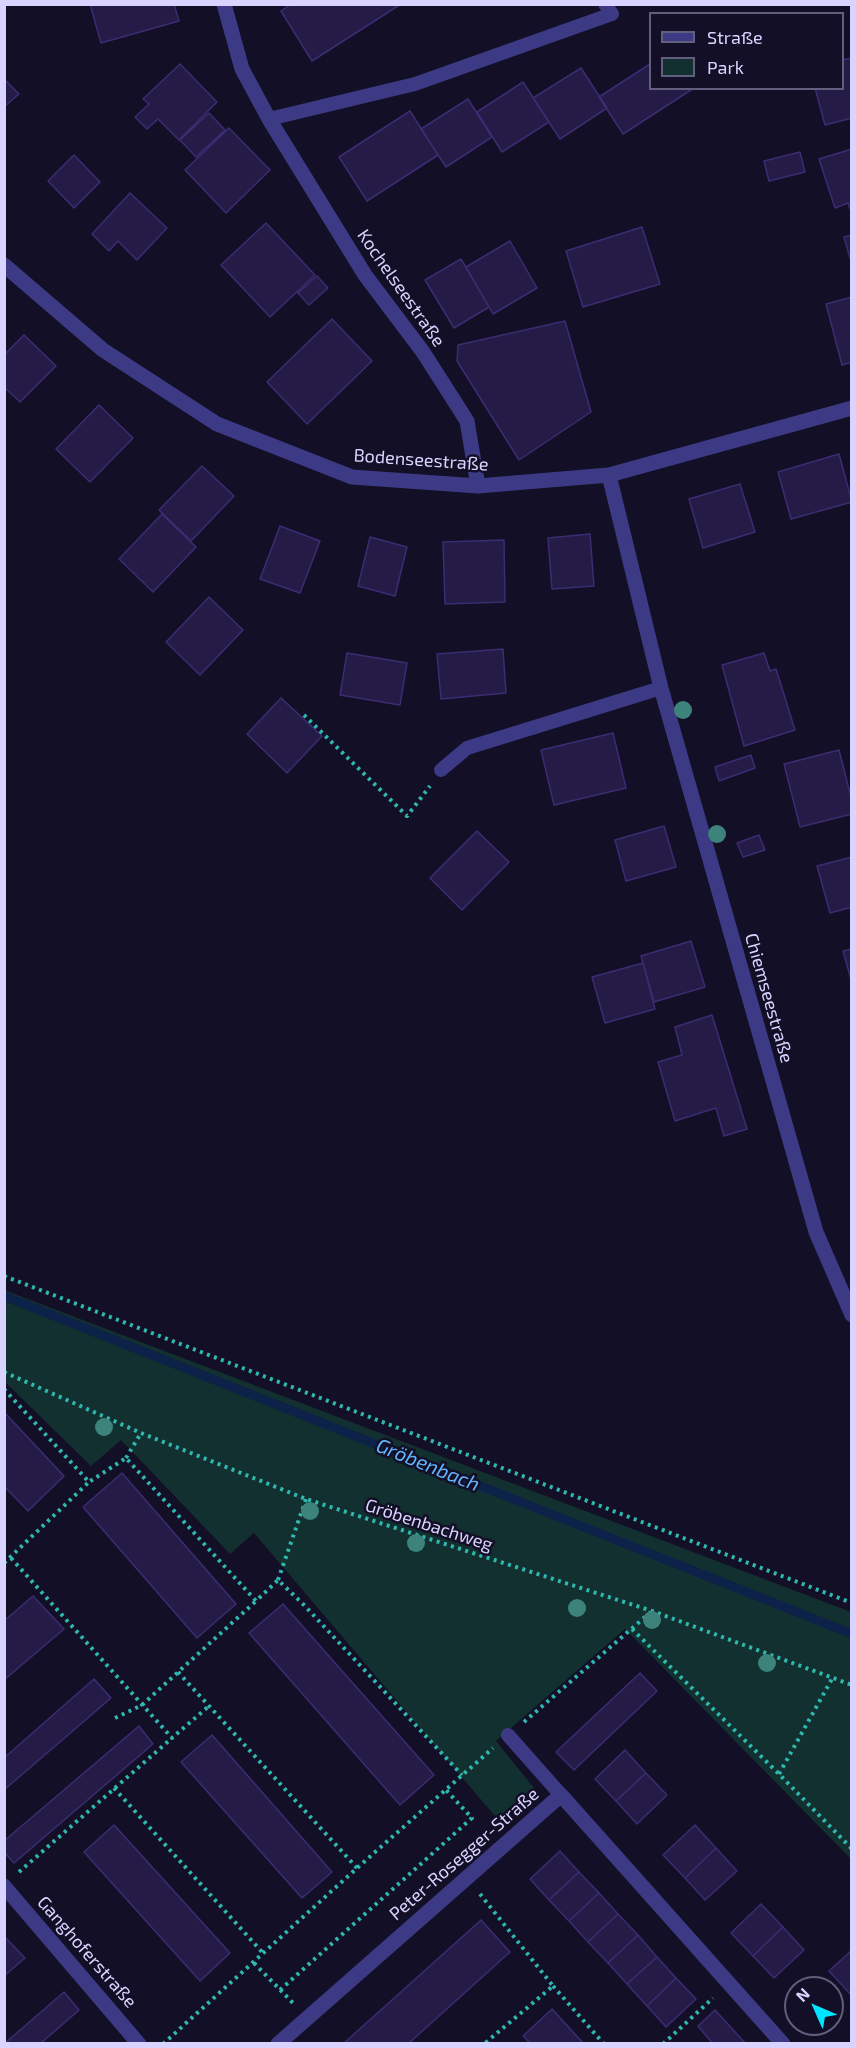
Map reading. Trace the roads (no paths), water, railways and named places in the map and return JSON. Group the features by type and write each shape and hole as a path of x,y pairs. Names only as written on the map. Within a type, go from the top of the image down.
{"street":[{"name":"Kochelseestraße","path":"228,6 242,69 269,119 365,275 423,352 467,422 478,486"},
{"name":"Bodenseestraße","path":"4,265 103,350 217,424 352,477 478,486 609,475 852,408"},
{"name":"Chiemseestraße","path":"609,475 661,688 816,1232 852,1315"},
{"name":"Peter-Rosegger-Straße","path":"278,2043 561,1795 783,2043"},
{"name":"Ganghoferstraße","path":"9,1882 139,2043"}],"lane":[{"path":"269,119 415,84 612,14 605,4"},
{"path":"441,770 467,748 661,688"},
{"path":"508,1735 561,1795"}],"waterway":[{"name":"Gröbenbach","path":"4,1296 852,1634"}]}
